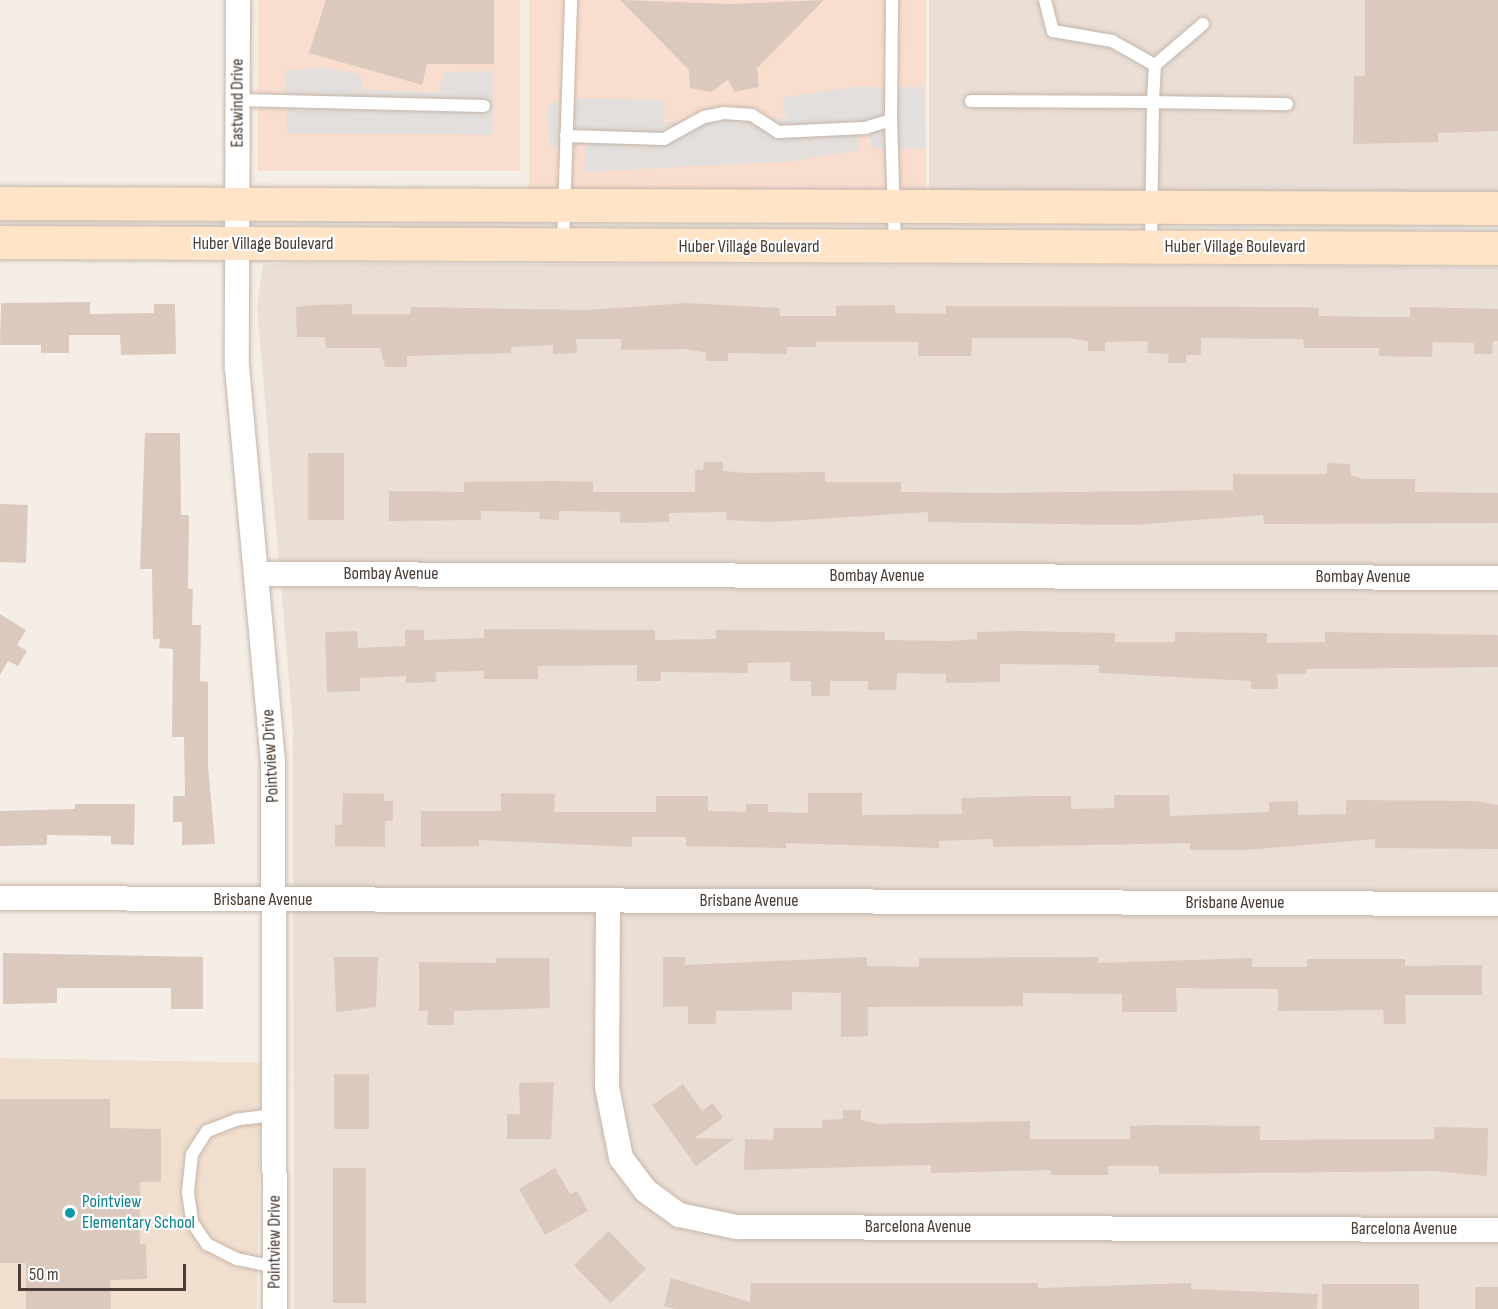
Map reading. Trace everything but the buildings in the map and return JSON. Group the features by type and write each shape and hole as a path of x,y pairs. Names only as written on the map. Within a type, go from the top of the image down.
{"street":[{"name":"Eastwind Drive","path":"238,0 238,205"},
{"path":"0,203 564,207 1498,208"},
{"name":"Pointview Drive","path":"238,205 237,367 273,762 275,1309"},
{"name":"Huber Village Boulevard","path":"0,242 238,245 1498,248"},
{"name":"Bombay Avenue","path":"256,574 1498,578"},
{"name":"Brisbane Avenue","path":"0,898 275,901 1498,904"},
{"name":"Barcelona Avenue","path":"608,901 607,1087 621,1158 646,1191 679,1215 737,1227 1498,1230"}],"lane":[{"path":"563,245 572,0"},
{"path":"892,0 891,120 895,247"},
{"path":"1045,0 1053,31 1112,41 1155,65"},
{"path":"1151,247 1155,65 1203,24"},
{"path":"238,100 484,106"},
{"path":"971,100 1287,104"},
{"path":"566,136 664,139 704,117 724,113 752,115 778,132 865,128 891,120"},
{"path":"274,1116 236,1120 207,1131 192,1154 188,1191 192,1222 207,1244 237,1259 275,1267"}],"shaded area":[{"path":"258,0 520,0 520,171 258,171"},
{"path":"529,0 926,0 926,191 529,191"},
{"path":"929,0 1498,0 1498,194 929,194"},
{"path":"323,67 361,75 363,90 438,92 444,72 493,71 493,135 287,133 285,71"},
{"path":"853,87 924,87 925,148 872,149 867,130 856,131 859,150 794,161 585,172 585,145 550,147 547,106 566,98 665,100 664,122 786,118 782,98"},
{"path":"292,263 1498,267 1498,1309 294,1309 293,726 257,307 263,265"},
{"path":"0,1058 261,1063 257,1309 0,1309"}],"place":[{"name":"Pointview Elementary School","path":"70,1213"}]}
